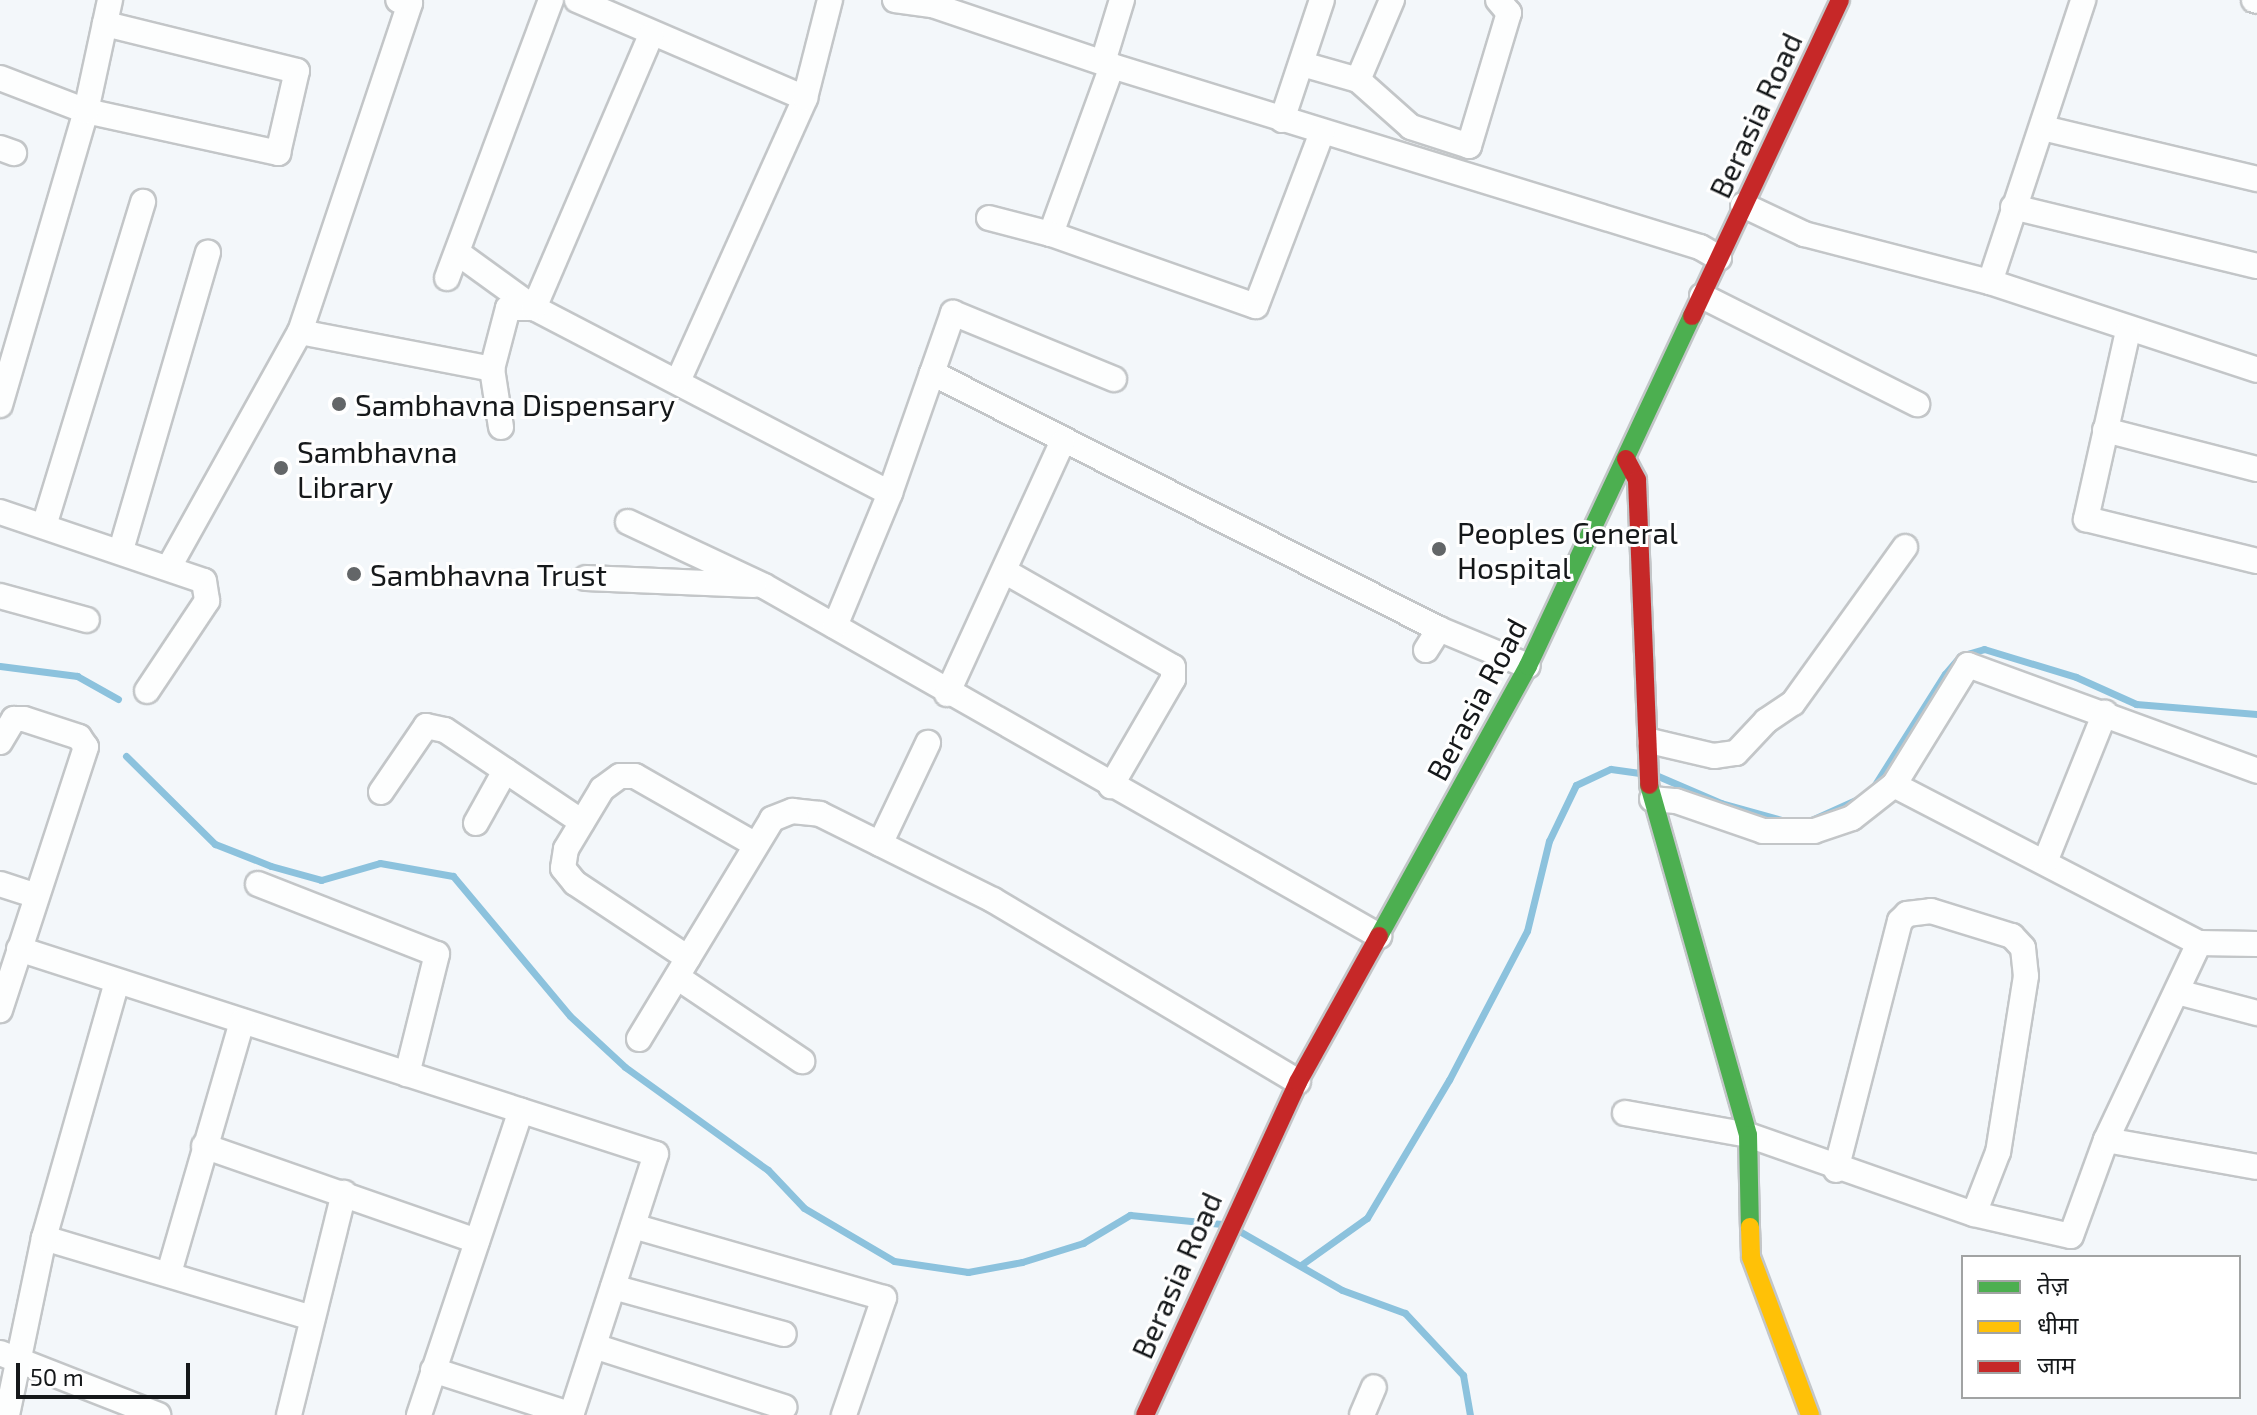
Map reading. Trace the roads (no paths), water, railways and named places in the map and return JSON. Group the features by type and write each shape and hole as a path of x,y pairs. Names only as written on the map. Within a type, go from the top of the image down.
{"main road":[{"name":"Berasia Road","path":"1145,1415 1235,1210 1284,1075 1626,459 1702,296 1705,250 1743,205 1840,0"},
{"path":"1626,459 1637,480 1650,795 1748,1135 1751,1257 1810,1415"}],"street":[{"path":"0,405 8,338 86,111 110,0"},
{"path":"169,567 300,332 410,3 398,0"},
{"path":"447,278 551,0"},
{"path":"577,0 651,35 805,98"},
{"path":"679,379 805,98 830,0"},
{"path":"895,0 932,5 1282,120 1705,250"},
{"path":"1051,234 1108,64 1122,0"},
{"path":"1282,120 1322,0"},
{"path":"1358,80 1392,0"},
{"path":"1462,173 1509,13 1498,0"},
{"path":"1990,282 2083,0"},
{"path":"0,78 86,111 278,153 297,71 105,24"},
{"path":"534,308 651,35"},
{"path":"1302,64 1358,80 1411,127 1469,146"},
{"path":"2043,128 2257,179"},
{"path":"989,218 1051,234 1256,306 1322,132"},
{"path":"44,526 143,202"},
{"path":"1743,205 1804,234 1990,282 2128,331 2257,370"},
{"path":"2013,207 2257,266"},
{"path":"121,550 208,252"},
{"path":"458,253 534,308 679,379 890,493"},
{"path":"1702,296 1917,404"},
{"path":"501,427 492,369 508,308 534,308"},
{"path":"835,626 890,493 953,313 1114,379"},
{"path":"2128,331 2086,519 2257,561"},
{"path":"300,332 492,369"},
{"path":"932,373 1062,443 1439,629 1512,660"},
{"path":"2105,430 2257,469"},
{"path":"947,694 1062,443"},
{"path":"0,512 121,550 204,581 207,601 147,691"},
{"path":"628,522 764,586 947,694 1364,927"},
{"path":"1650,749 1714,756 1736,753 1766,721 1793,703 1905,547"},
{"path":"1004,571 1173,667 1173,679 1111,786"},
{"path":"586,578 764,586"},
{"path":"0,596 87,620"},
{"path":"1426,650 1439,629"},
{"path":"1650,795 1763,831 1814,831 1852,818 1894,785 1968,665 2257,771"},
{"path":"2045,862 2105,713"},
{"path":"0,742 14,719 24,719 85,741 0,1010"},
{"path":"381,792 426,726 445,730 582,822"},
{"path":"880,844 928,743"},
{"path":"476,823 505,771"},
{"path":"756,845 635,776 620,776 602,789 566,849 563,868 569,876 802,1061"},
{"path":"1894,785 2199,943 2257,944"},
{"path":"639,1039 772,819 792,811 820,814 993,900 1284,1075"},
{"path":"0,884 34,895"},
{"path":"258,884 437,954 407,1074"},
{"path":"1836,1170 1900,921 1907,914 1931,911 2012,936 2023,948 2026,976 1998,1152 1974,1214"},
{"path":"1625,1113 1748,1135 1836,1170 2074,1246 2106,1140 2199,943"},
{"path":"19,949 656,1154 572,1415 433,1370"},
{"path":"7,1415 9,1356 117,981"},
{"path":"2177,992 2257,1013"},
{"path":"169,1273 242,1021"},
{"path":"419,1415 521,1111"},
{"path":"2106,1140 2257,1167"},
{"path":"204,1146 477,1241"},
{"path":"289,1415 344,1193"},
{"path":"633,1226 884,1298 844,1415"},
{"path":"44,1238 312,1318"},
{"path":"613,1287 784,1334"},
{"path":"594,1346 784,1407"},
{"path":"9,1356 155,1415"},
{"path":"1362,1415 1374,1387"}],"waterway":[{"path":"1807,822 1869,794 1945,674 1960,656 1984,649 2076,677 2136,704 2257,714"},
{"path":"0,666 77,676 118,699"},
{"path":"126,756 215,844 271,866 321,880 380,863 453,876 570,1016 625,1067 768,1170 804,1208 894,1261 968,1272 1022,1262 1083,1243 1130,1215 1222,1224"},
{"path":"1301,1265 1367,1218 1449,1080 1527,931 1549,841 1576,785 1611,769 1638,773"},
{"path":"1658,776 1721,803 1785,821"},
{"path":"1241,1232 1342,1290 1405,1313 1463,1375 1470,1415"}],"place":[{"name":"Sambhavna Dispensary","path":"339,404"},
{"name":"Sambhavna Library","path":"281,468"},
{"name":"Peoples General Hospital","path":"1439,549"},
{"name":"Sambhavna Trust","path":"354,574"}]}
